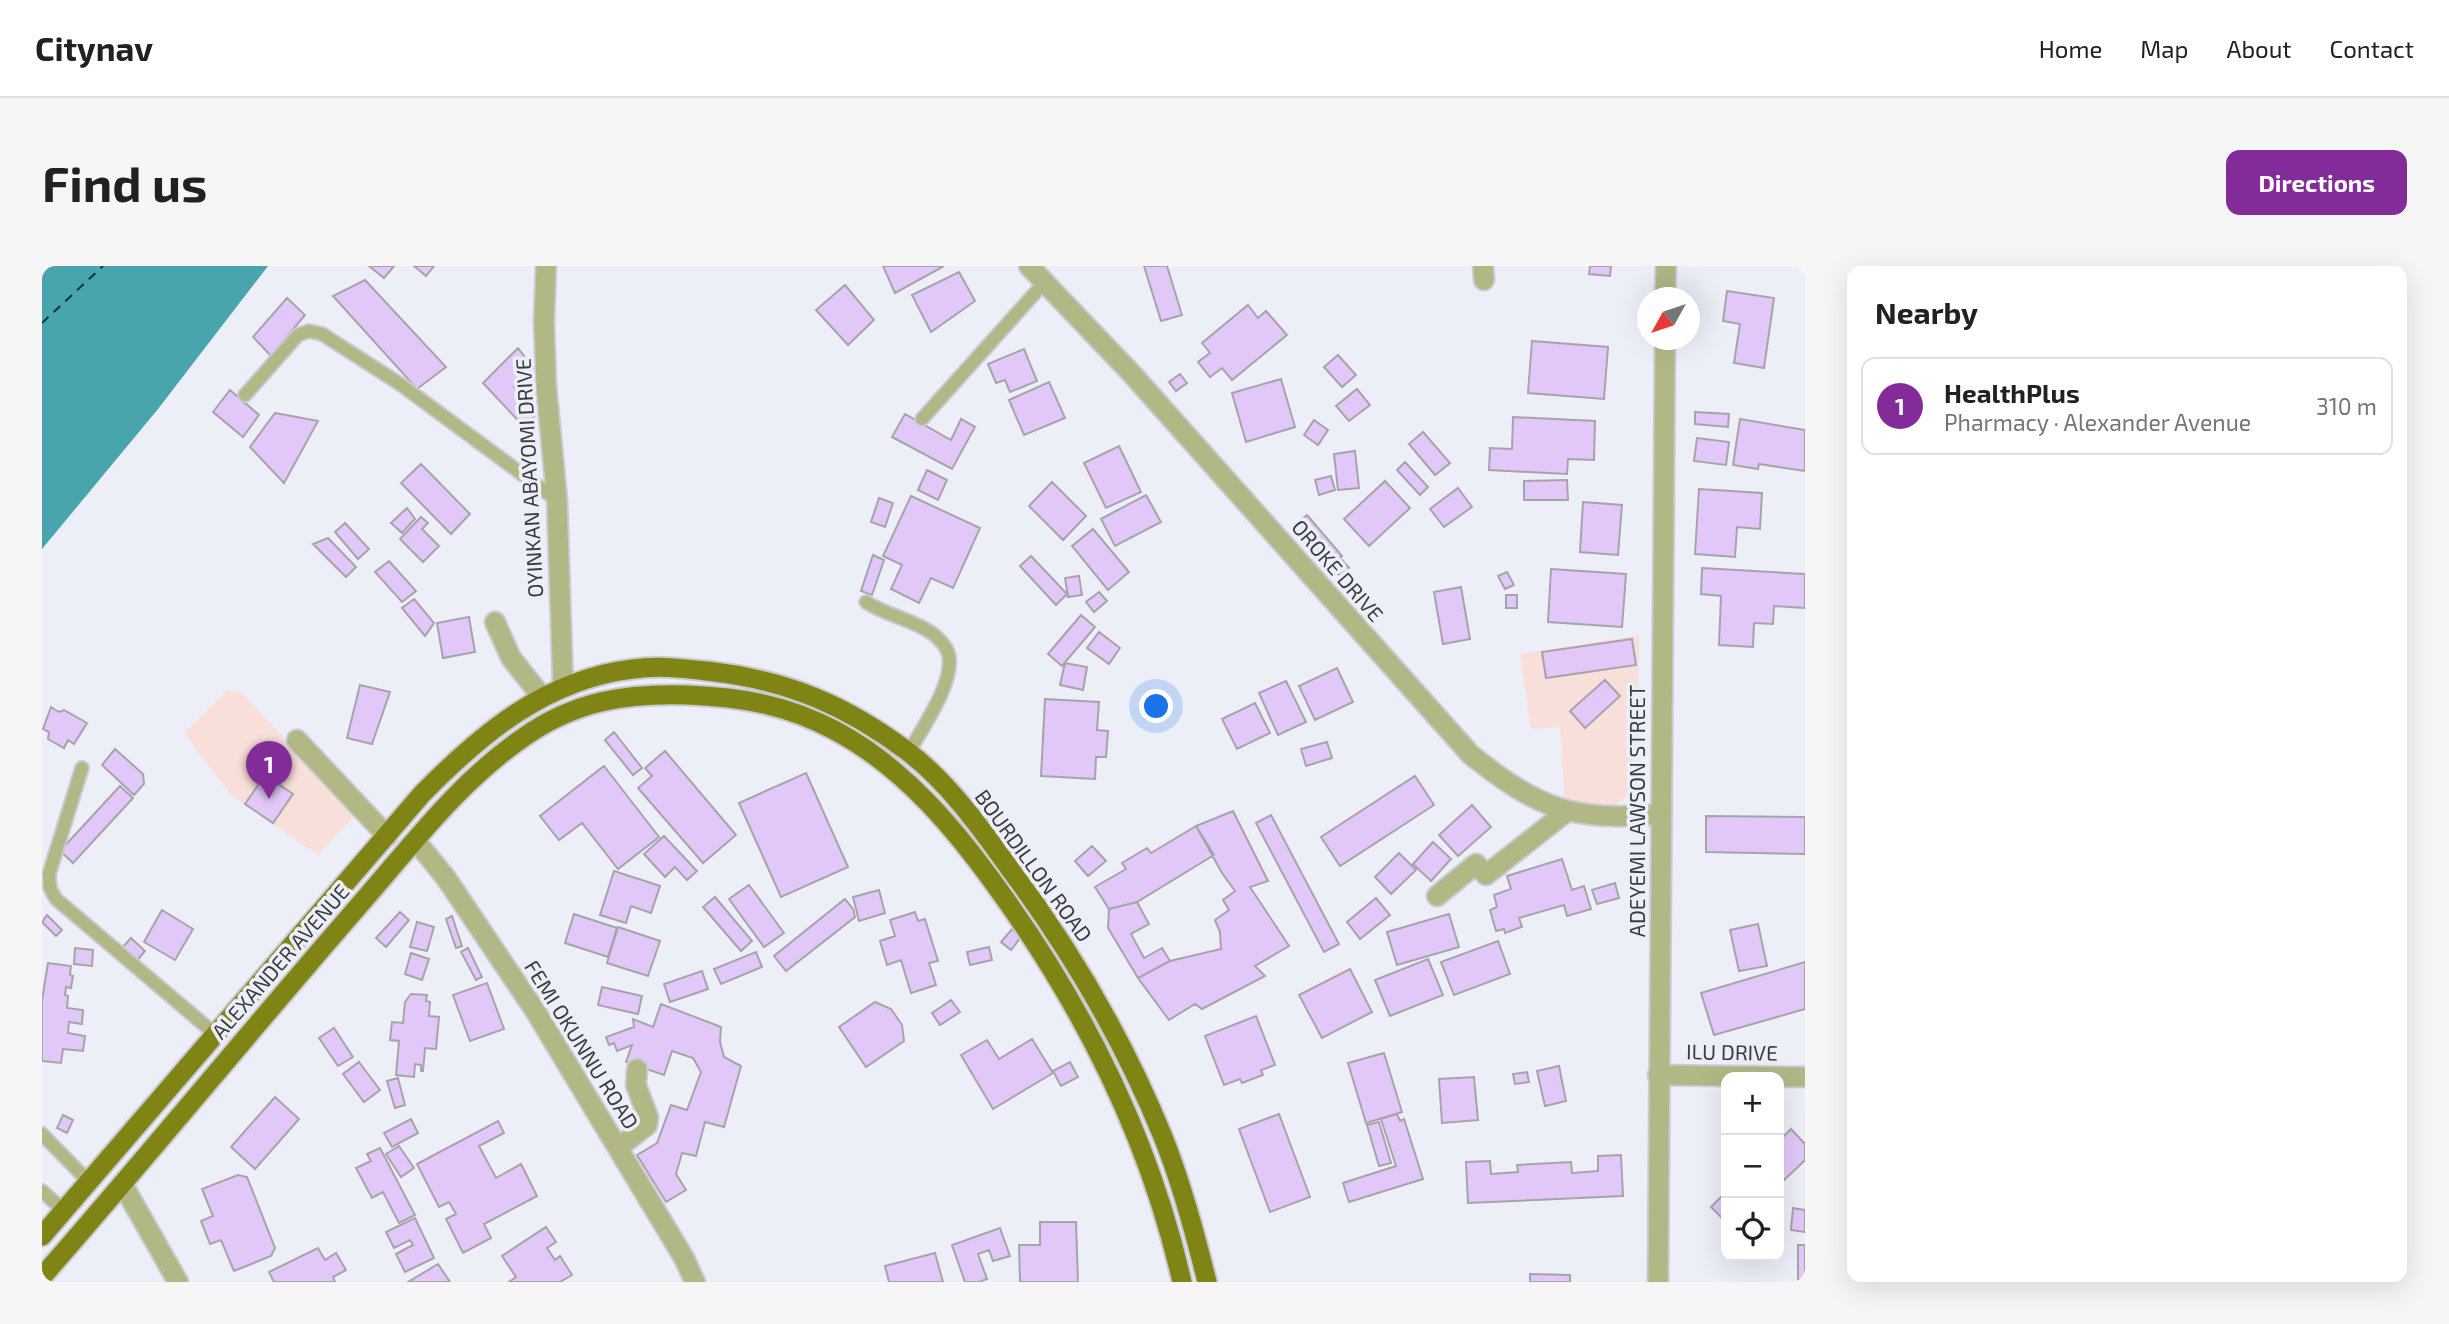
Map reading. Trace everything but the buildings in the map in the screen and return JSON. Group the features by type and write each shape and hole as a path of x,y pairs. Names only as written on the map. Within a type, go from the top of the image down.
{"main road":[{"name":"BOURDILLON ROAD","path":"563,687 634,668 670,667 751,678 781,684 843,709 909,752 960,803 993,845 1033,899 1106,1015 1163,1137 1182,1189 1207,1282"},
{"name":"ALEXANDER AVENUE","path":"42,1236 422,794 460,756 499,725 542,697 563,687"},
{"name":"BOURDILLON ROAD","path":"581,706 605,699 661,694 750,700 781,708 811,719 862,747 931,806 982,866 1029,932 1086,1029 1109,1074 1152,1176 1182,1282"},
{"name":"ALEXANDER AVENUE","path":"42,1277 433,818 456,794 524,736 581,706"}],"street":[{"name":"OYINKAN ABAYOMI DRIVE","path":"547,266 544,321 546,385 558,500 563,687"},
{"name":"OROKE DRIVE","path":"1029,266 1132,374 1443,727 1471,755 1506,783 1532,798 1566,811 1618,818 1660,814"},
{"path":"1665,287 1666,266"},
{"name":"ADEYEMI LAWSON STREET","path":"1658,1282 1665,350"},
{"path":"495,622 511,658 542,697"},
{"path":"297,740 387,835"},
{"path":"1437,896 1476,864 1486,875 1566,811"},
{"name":"FEMI OKUNNU ROAD","path":"416,841 446,877 536,1012 684,1258 695,1282"},
{"path":"618,1149 647,1125 648,1117 636,1085 637,1069"},
{"name":"ILU DRIVE","path":"1658,1075 1805,1077"},
{"path":"123,1185 178,1282"}],"lane":[{"path":"922,419 1044,283"},
{"path":"245,395 298,335 309,331 322,334 400,384 558,500"},
{"path":"866,602 938,637 950,656 941,694 909,752"},
{"path":"82,768 49,874 50,888 56,899 215,1034"},
{"path":"42,1134 89,1181"},
{"path":"42,1191 63,1210"}],"shaded area":[{"path":"1639,635 1637,785 1617,805 1565,807 1560,727 1531,729 1520,654"},
{"path":"227,690 241,692 356,814 318,855 231,795 184,733"}],"water":[{"path":"42,266 268,266 158,409 42,549"}],"ferry route":[{"path":"42,269 45,266"},
{"path":"42,323 103,266"}],"place":[{"name":"HealthPlus","path":"269,799"}]}
